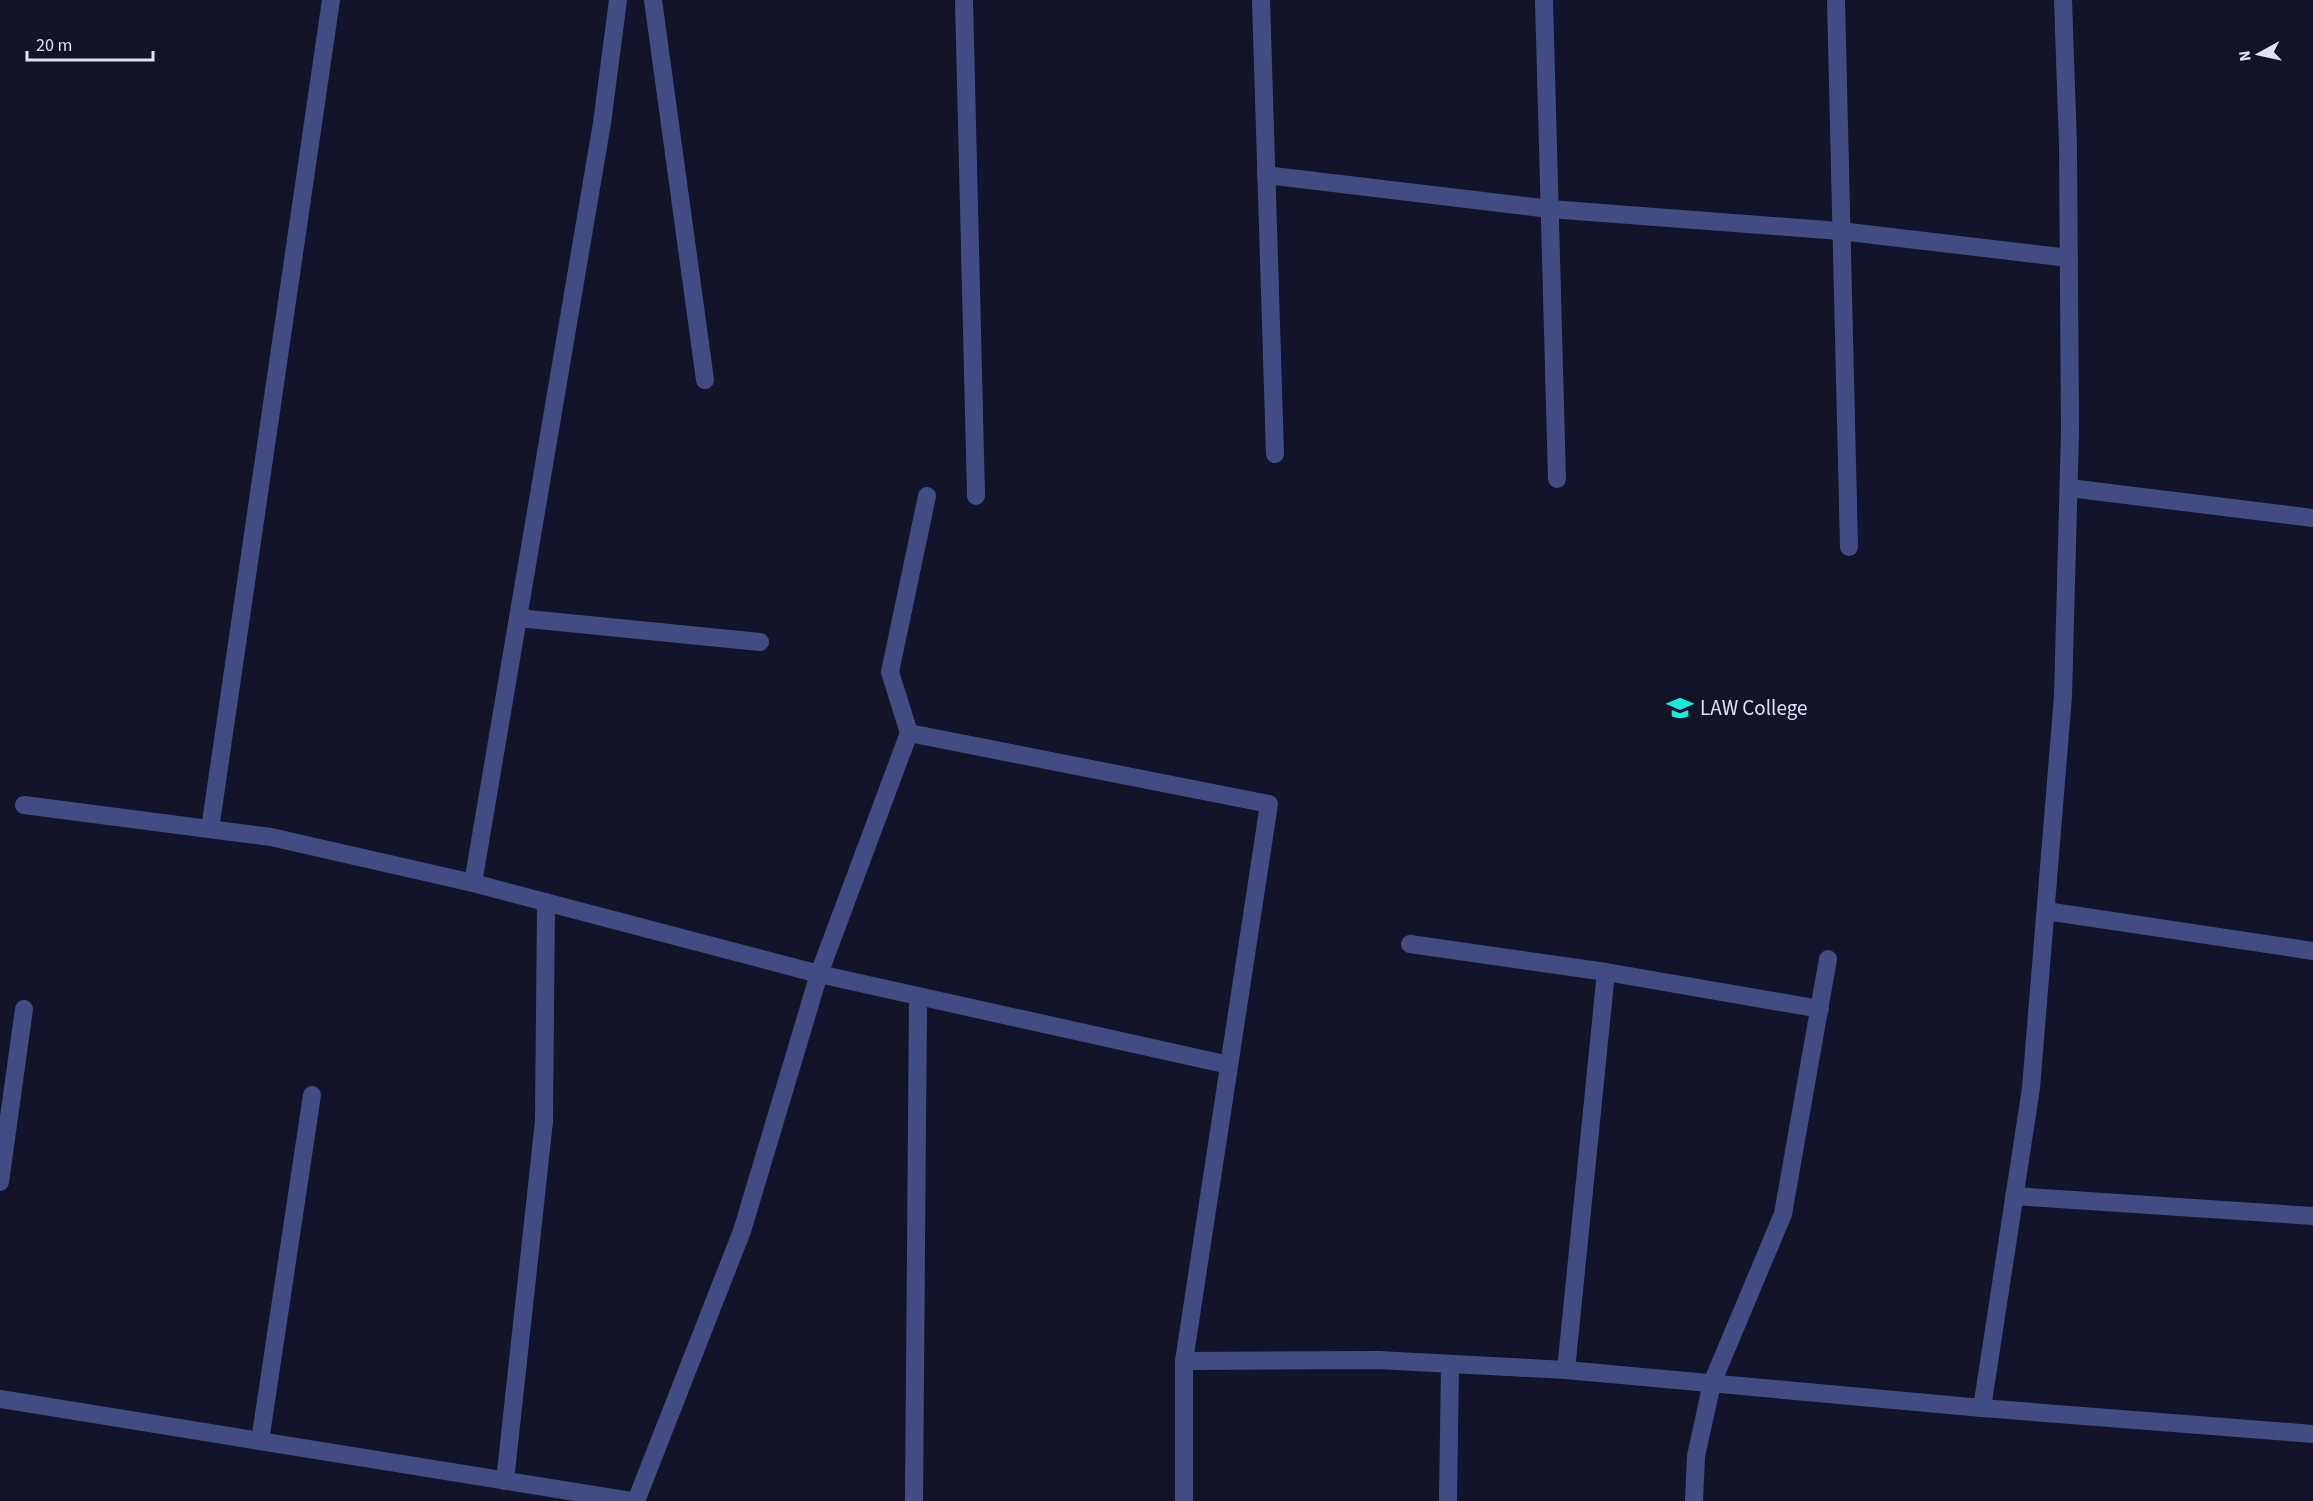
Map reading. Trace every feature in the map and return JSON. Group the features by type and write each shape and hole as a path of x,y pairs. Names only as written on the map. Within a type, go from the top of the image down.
{"street":[{"path":"210,829 331,0"},
{"path":"473,883 602,123 618,0"},
{"path":"653,0 705,380"},
{"path":"964,0 976,496"},
{"path":"1261,0 1275,454"},
{"path":"1544,0 1557,479"},
{"path":"1836,0 1849,547"},
{"path":"1982,1408 2031,1088 2063,696 2069,488 2069,258 2063,0"},
{"path":"1266,174 1550,208 1840,231 2069,258"},
{"path":"2069,488 2313,518"},
{"path":"636,1501 742,1231 819,974 909,733 890,672 927,496"},
{"path":"518,618 760,642"},
{"path":"909,733 1269,804 1184,1361 1184,1501"},
{"path":"24,805 271,837 473,883 918,998 1229,1065"},
{"path":"505,1481 544,1121 546,902"},
{"path":"2046,911 2313,951"},
{"path":"1410,944 1605,972 1820,1009"},
{"path":"1694,1501 1696,1456 1712,1383 1782,1214 1828,959"},
{"path":"1566,1370 1605,972"},
{"path":"914,1501 918,998"},
{"path":"0,1182 24,1009"},
{"path":"260,1442 312,1095"},
{"path":"2014,1196 2313,1216"},
{"path":"1184,1361 1378,1360 1566,1370 1982,1408 2313,1434"},
{"path":"1448,1501 1450,1364"},
{"path":"0,1399 631,1501"}],"place":[{"name":"LAW College","path":"1680,708"}]}
